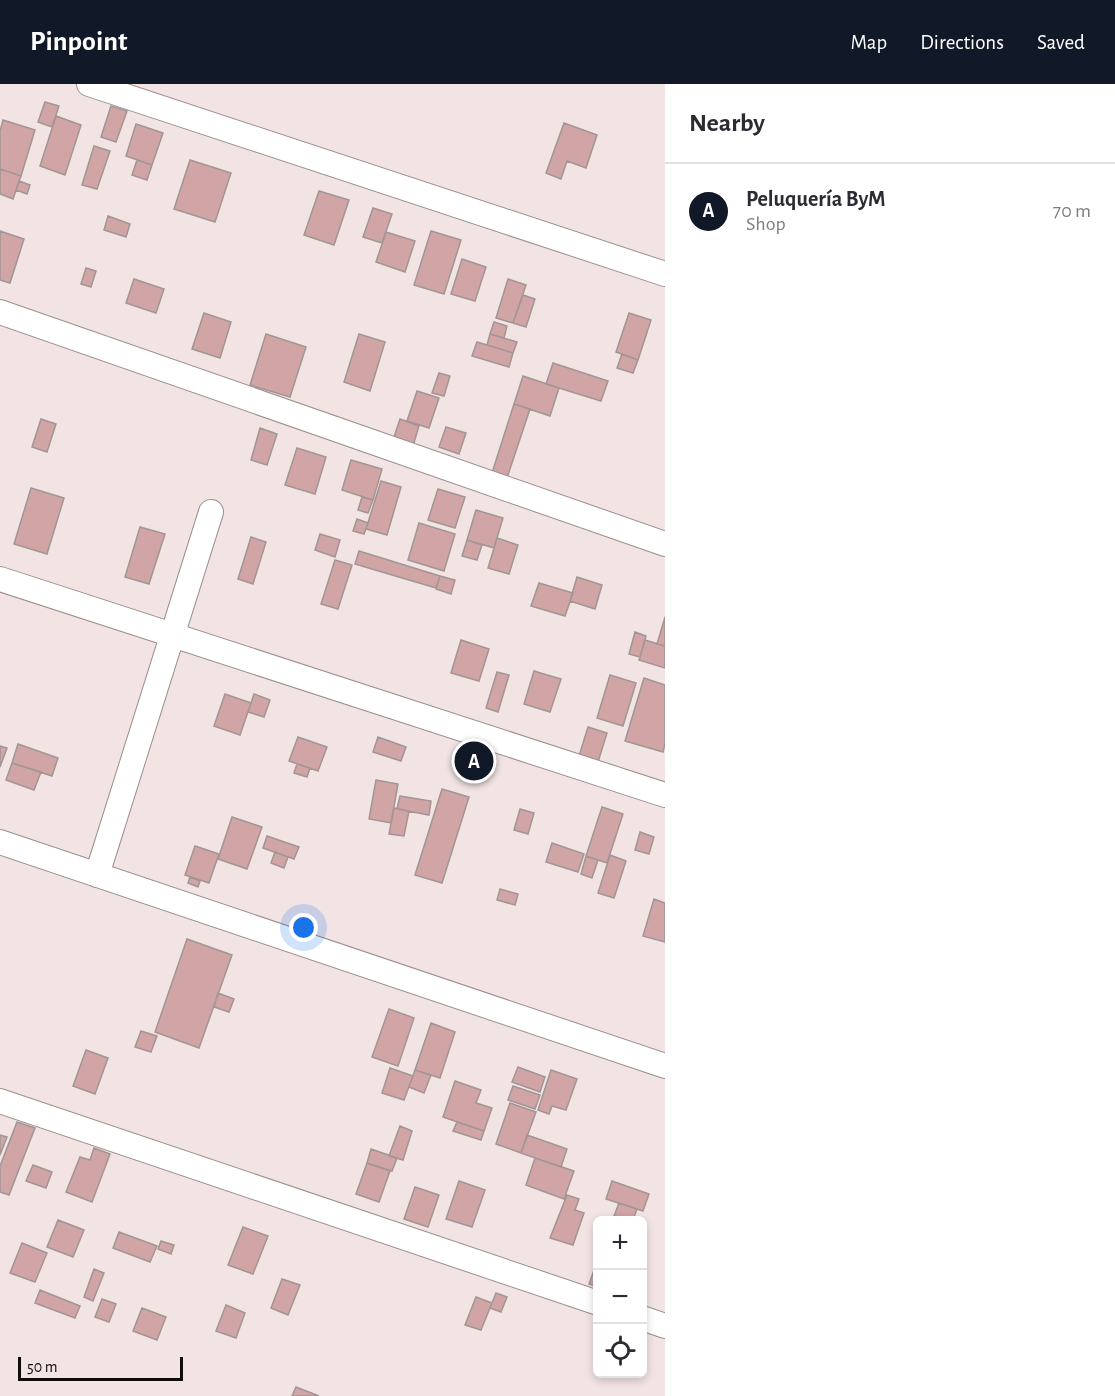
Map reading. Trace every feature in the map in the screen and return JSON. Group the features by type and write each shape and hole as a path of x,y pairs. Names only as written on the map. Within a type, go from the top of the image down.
{"street":[{"path":"89,84 665,274"},
{"path":"0,312 665,544"},
{"path":"97,875 211,512"},
{"path":"0,579 665,795"},
{"path":"0,842 665,1066"},
{"path":"0,1101 593,1302"},
{"path":"647,1320 665,1326"}],"building":[{"path":"45,102 59,106 52,127 38,122"},
{"path":"111,106 127,111 116,142 101,137"},
{"path":"56,116 81,125 65,175 40,166"},
{"path":"3,120 35,130 21,176 0,169 0,131"},
{"path":"564,123 597,135 586,168 567,161 561,179 546,173"},
{"path":"136,124 163,133 152,165 126,156"},
{"path":"94,146 110,151 97,189 82,185"},
{"path":"137,160 152,165 147,180 132,175"},
{"path":"190,160 231,173 215,222 174,209"},
{"path":"0,169 21,176 13,199 0,194"},
{"path":"19,181 30,185 27,194 16,190"},
{"path":"319,191 349,200 334,245 304,235"},
{"path":"373,208 392,214 382,243 363,237"},
{"path":"108,216 130,224 126,237 104,230"},
{"path":"0,231 24,239 10,283 0,280"},
{"path":"431,231 461,240 444,294 414,285"},
{"path":"386,232 415,241 405,272 376,262"},
{"path":"462,259 486,267 475,301 451,294"},
{"path":"86,268 96,271 91,287 81,284"},
{"path":"134,279 164,289 156,313 126,303"},
{"path":"508,279 526,285 513,323 496,318"},
{"path":"523,295 535,299 526,327 513,323"},
{"path":"204,313 231,322 220,358 192,349"},
{"path":"629,313 651,320 638,360 616,352"},
{"path":"494,322 507,326 504,338 490,334"},
{"path":"266,334 306,347 290,397 250,385"},
{"path":"359,334 385,342 370,391 344,382"},
{"path":"490,334 517,342 513,353 487,345"},
{"path":"477,342 513,353 509,367 472,356"},
{"path":"622,354 638,360 633,373 617,368"},
{"path":"553,363 608,381 601,401 546,384"},
{"path":"439,373 450,376 444,396 432,393"},
{"path":"523,376 559,388 550,416 514,404"},
{"path":"417,391 439,398 429,428 407,421"},
{"path":"514,404 530,409 506,481 491,476"},
{"path":"41,419 56,424 47,452 32,447"},
{"path":"400,419 419,426 412,449 392,443"},
{"path":"446,427 466,433 459,454 439,447"},
{"path":"260,428 277,434 267,465 251,460"},
{"path":"297,448 326,457 315,494 285,485"},
{"path":"351,460 382,469 373,500 342,490"},
{"path":"381,481 401,487 387,535 366,529"},
{"path":"31,488 64,498 47,554 14,544"},
{"path":"438,489 465,497 455,528 428,520"},
{"path":"362,497 373,500 368,513 358,510"},
{"path":"476,510 503,518 494,548 467,540"},
{"path":"357,519 368,523 364,534 353,531"},
{"path":"419,523 455,534 444,571 408,560"},
{"path":"140,527 165,534 149,584 125,577"},
{"path":"320,534 340,540 335,557 315,550"},
{"path":"251,537 266,542 253,584 238,579"},
{"path":"497,538 518,545 509,574 488,568"},
{"path":"467,540 482,545 477,560 462,556"},
{"path":"359,551 440,576 436,588 355,564"},
{"path":"335,560 352,565 338,609 321,604"},
{"path":"440,576 455,580 451,594 436,589"},
{"path":"577,577 602,585 595,609 570,601"},
{"path":"539,583 573,593 565,616 531,606"},
{"path":"665,617 665,646 657,644"},
{"path":"635,632 646,636 640,657 629,654"},
{"path":"461,640 489,649 479,681 451,673"},
{"path":"645,640 665,646 665,668 639,660"},
{"path":"534,671 561,679 550,712 524,704"},
{"path":"497,672 509,675 498,712 486,708"},
{"path":"610,675 636,683 623,726 597,718"},
{"path":"644,678 665,685 663,752 625,741"},
{"path":"225,694 251,703 240,735 214,726"},
{"path":"254,694 270,700 264,717 248,712"},
{"path":"588,727 607,733 598,762 579,756"},
{"path":"298,737 327,747 318,771 289,761"},
{"path":"378,737 406,747 401,761 373,752"},
{"path":"18,744 58,758 52,776 12,763"},
{"path":"0,746 7,748 0,767"},
{"path":"459,750 493,760 489,773 454,763"},
{"path":"12,763 41,772 34,790 6,780"},
{"path":"297,764 310,768 307,777 294,773"},
{"path":"376,780 398,784 391,823 369,819"},
{"path":"442,789 469,797 442,883 415,875"},
{"path":"400,796 431,801 429,815 397,809"},
{"path":"602,807 623,814 607,863 586,856"},
{"path":"394,808 409,811 404,836 389,834"},
{"path":"520,809 534,813 528,834 514,830"},
{"path":"232,817 262,827 247,869 218,859"},
{"path":"640,832 654,837 649,854 635,850"},
{"path":"267,836 299,847 294,859 263,848"},
{"path":"552,843 584,854 578,872 546,862"},
{"path":"195,846 219,854 209,883 185,875"},
{"path":"275,852 288,857 284,868 271,863"},
{"path":"610,855 626,861 614,898 598,893"},
{"path":"586,856 598,860 592,878 581,874"},
{"path":"190,877 200,881 198,887 188,883"},
{"path":"500,889 518,894 515,905 497,900"},
{"path":"654,899 665,903 665,942 643,936"},
{"path":"187,939 232,955 199,1048 155,1032"},
{"path":"218,993 234,999 229,1012 214,1007"},
{"path":"389,1009 414,1018 398,1066 372,1057"},
{"path":"431,1023 455,1032 440,1078 415,1070"},
{"path":"141,1031 157,1036 151,1052 135,1047"},
{"path":"86,1050 108,1058 95,1094 73,1086"},
{"path":"518,1067 545,1077 540,1092 512,1082"},
{"path":"390,1068 413,1076 404,1100 382,1093"},
{"path":"415,1070 431,1075 424,1093 409,1087"},
{"path":"551,1070 577,1079 566,1110 552,1106 549,1114 538,1110"},
{"path":"455,1081 481,1090 476,1103 492,1108 484,1131 443,1117"},
{"path":"513,1086 540,1095 535,1109 508,1100"},
{"path":"510,1103 536,1112 521,1153 496,1144"},
{"path":"17,1122 35,1128 9,1195 0,1192 0,1166"},
{"path":"457,1122 484,1131 481,1140 453,1131"},
{"path":"400,1126 412,1131 403,1160 389,1156"},
{"path":"0,1135 7,1137 0,1155"},
{"path":"527,1135 567,1149 561,1167 521,1153"},
{"path":"94,1148 110,1154 92,1202 66,1192 80,1157 90,1160"},
{"path":"371,1149 397,1158 392,1171 367,1163"},
{"path":"535,1158 574,1171 564,1199 526,1185"},
{"path":"367,1163 390,1171 379,1202 356,1194"},
{"path":"33,1165 52,1172 46,1188 26,1181"},
{"path":"459,1181 485,1190 472,1227 446,1219"},
{"path":"612,1181 649,1194 643,1211 606,1199"},
{"path":"415,1187 439,1195 428,1227 404,1219"},
{"path":"567,1195 579,1199 575,1210 584,1213 573,1245 550,1238"},
{"path":"619,1203 637,1209 634,1216 614,1216"},
{"path":"58,1220 84,1230 73,1257 47,1247"},
{"path":"243,1227 268,1236 253,1274 228,1265"},
{"path":"119,1232 157,1246 150,1262 113,1248"},
{"path":"161,1241 174,1245 171,1254 158,1249"},
{"path":"22,1243 47,1253 35,1282 10,1273"},
{"path":"94,1269 104,1273 93,1301 84,1297"},
{"path":"593,1273 593,1285 589,1284"},
{"path":"282,1279 300,1285 288,1315 271,1308"},
{"path":"40,1290 80,1306 75,1318 35,1303"},
{"path":"496,1293 507,1297 501,1312 490,1308"},
{"path":"476,1297 492,1303 481,1330 465,1325"},
{"path":"102,1299 116,1304 109,1322 95,1317"},
{"path":"226,1305 245,1313 236,1338 216,1331"},
{"path":"142,1308 166,1317 157,1340 133,1331"},
{"path":"296,1387 319,1396 292,1396"}],"place":[{"name":"Peluquería ByM","path":"474,761"}]}
